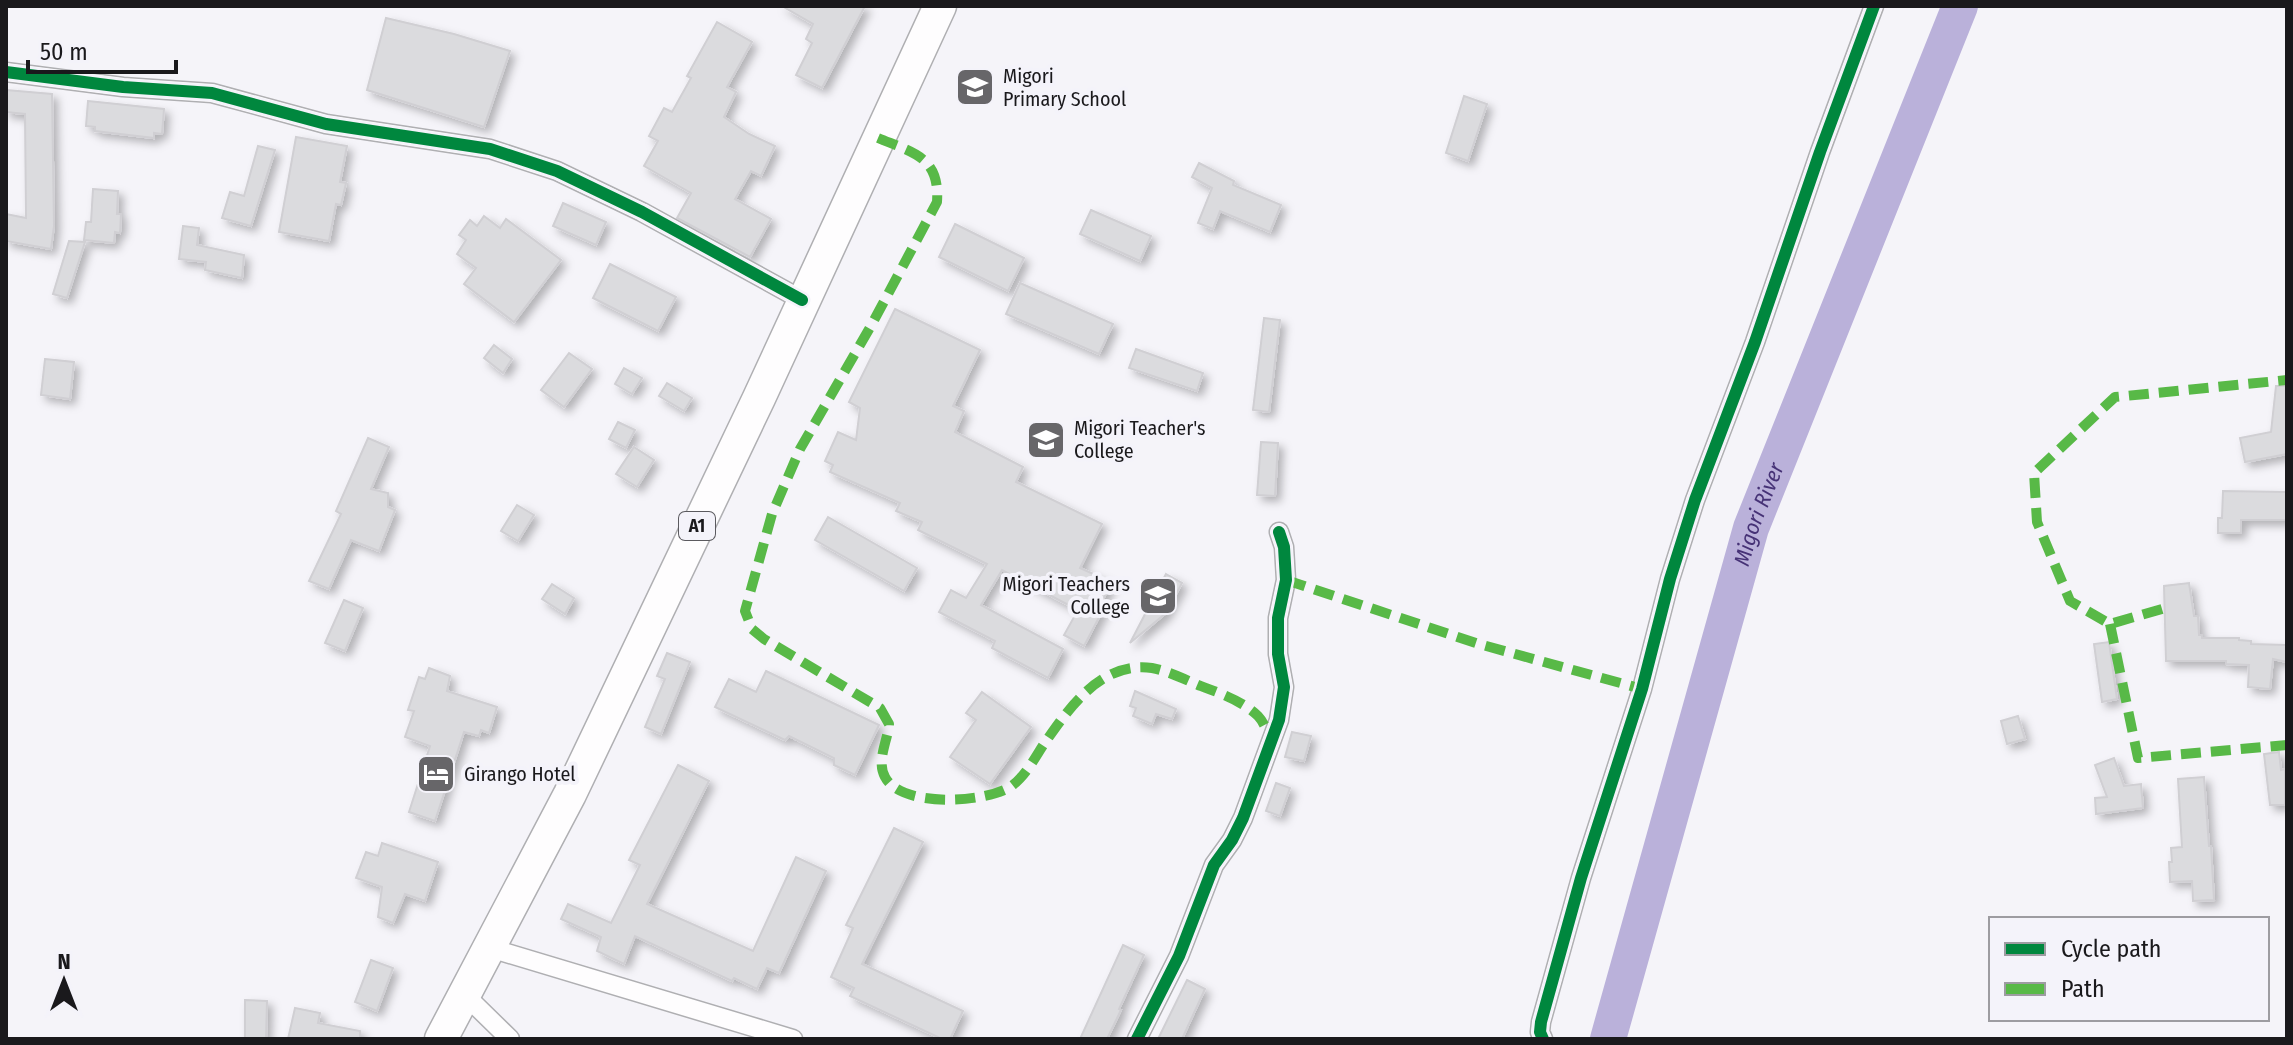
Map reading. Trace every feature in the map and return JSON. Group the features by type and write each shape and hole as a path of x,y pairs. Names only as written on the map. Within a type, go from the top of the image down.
{"highway":[{"name":"A1","path":"441,1039 570,794 940,6"}],"street":[{"path":"1543,1039 1541,1022 1581,878 1642,689 1670,579 1695,500 1755,342 1874,6"},
{"path":"6,72 123,87 212,93 326,124 490,149 557,171 642,212 802,300"},
{"path":"1137,1039 1179,956 1214,865 1243,818 1279,720 1284,687 1278,654 1278,618 1286,565 1279,532"},
{"path":"490,948 793,1039"},
{"path":"466,996 510,1039"}],"building":[{"path":"782,6 865,6 822,88 796,75 812,43 806,39 813,24"},
{"path":"386,18 510,51 484,127 367,90"},
{"path":"717,22 752,42 727,87 736,92 724,117 749,134 775,146 761,176 751,171 735,199 771,219 750,257 677,218 691,193 644,166 658,141 649,136 664,108 672,112 691,78 687,76"},
{"path":"6,90 52,94 54,226 51,249 6,241 6,214 26,218 25,114 6,112"},
{"path":"1464,96 1487,104 1468,161 1446,153"},
{"path":"88,101 164,109 162,134 154,133 154,138 95,131 95,127 86,126"},
{"path":"296,137 347,146 340,182 346,183 341,205 336,204 329,241 279,232"},
{"path":"258,146 275,150 251,226 222,218 230,192 244,196"},
{"path":"1199,163 1234,181 1233,185 1281,205 1270,232 1220,211 1213,229 1198,223 1212,188 1192,177"},
{"path":"93,189 118,191 120,233 115,232 114,243 84,240 86,222 91,222"},
{"path":"563,203 606,222 596,245 553,226"},
{"path":"1091,210 1151,236 1140,261 1080,234"},
{"path":"484,216 500,228 506,219 561,260 514,322 464,284 476,268 457,254 466,240 459,235 470,220 477,226"},
{"path":"955,224 1024,258 1008,291 939,257"},
{"path":"183,226 199,228 197,245 244,255 242,278 205,270 206,262 179,259"},
{"path":"69,241 85,242 67,298 53,294"},
{"path":"610,264 676,297 658,331 593,298"},
{"path":"1020,283 1113,324 1099,354 1006,314"},
{"path":"895,309 980,350 953,406 964,411 955,432 1023,467 1016,482 1102,524 1080,568 1111,582 1102,602 1106,604 1084,646 1064,635 1078,610 1002,570 981,605 1063,649 1048,678 992,648 995,641 939,612 951,590 966,598 987,564 918,530 922,522 896,511 900,503 830,472 833,465 825,461 838,432 856,440 860,408 849,402"},
{"path":"1264,318 1280,320 1269,412 1253,410"},
{"path":"494,345 512,359 503,373 484,358"},
{"path":"1136,349 1203,373 1197,391 1129,368"},
{"path":"569,353 592,369 564,407 541,390"},
{"path":"45,359 74,362 70,399 41,395"},
{"path":"624,368 642,378 632,394 615,384"},
{"path":"667,383 692,398 684,411 659,396"},
{"path":"2276,386 2287,386 2287,454 2245,462 2240,438 2271,432"},
{"path":"618,422 635,430 626,448 609,439"},
{"path":"368,438 389,447 371,489 388,493 388,507 395,510 379,551 351,540 329,589 309,581 341,514 336,511"},
{"path":"1261,442 1278,443 1275,496 1257,495"},
{"path":"634,447 654,460 637,487 616,474"},
{"path":"2223,491 2286,492 2286,520 2241,520 2241,533 2218,533"},
{"path":"517,505 534,515 518,541 501,531"},
{"path":"828,517 917,568 904,591 815,540"},
{"path":"1166,574 1182,583 1166,613 1130,643"},
{"path":"2189,583 2194,616 2198,616 2199,635 2202,638 2239,638 2251,641 2251,644 2287,645 2287,662 2273,659 2270,689 2248,687 2249,665 2226,664 2226,661 2166,661 2164,586"},
{"path":"552,584 574,598 565,614 542,599"},
{"path":"344,600 363,608 345,651 325,643"},
{"path":"2109,642 2117,699 2102,702 2094,644"},
{"path":"667,653 690,662 661,734 645,727 665,679 657,676"},
{"name":"Girango Hotel","path":"429,668 450,676 447,691 497,707 489,733 481,730 479,736 464,732 435,821 409,812 430,746 405,737 414,711 408,710 419,677 425,679"},
{"path":"766,671 879,725 855,775 834,765 834,758 789,736 785,740 715,707 729,679 756,692"},
{"path":"1135,691 1176,709 1172,719 1156,714 1152,724 1133,716 1136,708 1130,706"},
{"path":"982,692 1031,727 990,784 950,757 976,720 966,713"},
{"path":"2018,716 2025,739 2007,744 2001,721"},
{"path":"1292,732 1311,736 1304,761 1285,757"},
{"path":"2279,752 2281,770 2285,769 2285,805 2270,805 2264,754"},
{"path":"2114,758 2124,786 2141,784 2143,808 2096,814 2095,798 2107,797 2095,765"},
{"path":"678,765 709,781 647,904 753,951 796,857 826,871 779,973 767,968 757,989 734,978 732,981 635,936 624,964 597,951 601,937 561,919 568,904 611,923 640,865 629,860"},
{"path":"2204,777 2214,900 2193,901 2192,881 2170,882 2169,862 2172,862 2171,848 2182,847 2178,779"},
{"path":"1276,783 1290,788 1280,816 1266,811"},
{"path":"894,828 923,842 862,964 963,1011 950,1039 942,1039 850,996 854,988 831,977 853,928 846,925"},
{"path":"382,843 438,862 425,901 405,894 393,923 378,917 382,887 356,878 366,852 378,856"},
{"path":"1123,945 1144,955 1121,1010 1107,1039 1080,1039"},
{"path":"371,960 393,968 377,1011 355,1002"},
{"path":"1187,980 1205,989 1182,1039 1158,1039"},
{"path":"245,1000 267,1001 266,1039 245,1039"},
{"path":"295,1008 320,1013 318,1023 360,1031 360,1039 288,1039"}],"waterway":[{"name":"Migori River","path":"1608,1039 1751,528 1960,6"}],"marked path":[{"path":"878,138 913,153 929,166 937,187 937,202 800,449 772,514 745,611 752,629 880,708 889,724 882,757 885,777 894,787 925,798 982,797 1010,787 1025,773 1064,716 1088,690 1102,679 1134,668 1164,671 1237,701 1260,719 1272,742"},
{"path":"2162,609 2110,624 2070,601 2037,522 2034,473 2115,397 2287,380"},
{"path":"1286,580 1479,644 1642,689"},
{"path":"2110,624 2138,758 2287,745"}],"cycle path":[{"path":"1543,1039 1541,1022 1581,878 1642,689 1670,579 1695,500 1755,342 1874,6"},
{"path":"6,72 123,87 212,93 326,124 490,149 557,171 642,212 802,300"},
{"path":"1137,1039 1179,956 1214,865 1243,818 1279,720 1284,687 1278,654 1278,618 1286,580 1284,547 1279,532"}],"place":[{"name":"Migori Primary School","path":"975,87"},
{"name":"Migori Teacher's College","path":"1046,440"},
{"name":"Migori Teachers College","path":"1158,596"},
{"name":"Girango Hotel","path":"436,774"}]}
